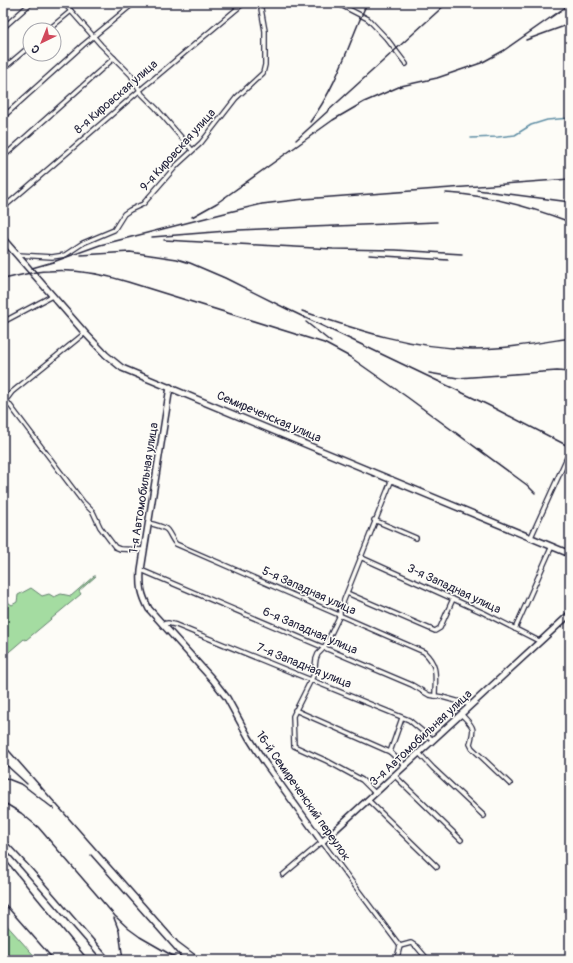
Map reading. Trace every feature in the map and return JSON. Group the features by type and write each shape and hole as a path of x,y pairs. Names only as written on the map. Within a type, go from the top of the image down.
{"street":[{"path":"3,28 31,3"},
{"path":"64,3 131,75 139,91 156,108 192,150"},
{"path":"3,117 83,45 95,37 134,3"},
{"name":"8-я Кировская улица","path":"3,208 244,3"},
{"name":"9-я Кировская улица","path":"18,255 40,257 65,255 83,243 114,230 124,214 143,204 177,165 206,136 236,98 260,76 265,66 265,50 260,3"},
{"path":"337,3 368,19 387,39 406,64"},
{"path":"57,22 70,11"},
{"path":"3,69 22,53"},
{"path":"3,157 114,58"},
{"name":"Семиреченская улица","path":"3,239 85,333 117,365 570,554"},
{"path":"3,322 52,296"},
{"path":"85,333 12,392 4,402 83,502 93,512 100,527 115,547 120,549 144,550"},
{"name":"1-я Автомобильная улица","path":"141,592 144,550 170,387"},
{"path":"531,537 570,451"},
{"path":"375,793 362,780 327,761 294,746 292,723 295,710 314,674 318,654 324,648 340,615 340,610 374,520 392,479"},
{"path":"374,520 416,538"},
{"name":"5-я Западная улица","path":"149,523 167,530 172,540 176,544 424,652 430,658 435,667 435,696"},
{"path":"515,629 552,546"},
{"name":"3-я Западная улица","path":"360,557 484,613 539,641"},
{"name":"6-я Западная улица","path":"142,570 412,685 429,695 471,705"},
{"name":"16-й Семиреченский переулок","path":"141,592 149,609 214,680 227,698 256,750 322,842 400,946"},
{"path":"347,592 435,631 440,628 453,599"},
{"name":"3-я Автомобильная улица","path":"283,875 322,842 570,614"},
{"name":"7-я Западная улица","path":"162,624 168,623 176,625 408,720 433,740"},
{"path":"295,710 390,752 405,766"},
{"path":"461,714 473,726 474,731 470,744 472,748 510,784"},
{"path":"390,752 402,718"},
{"path":"419,753 432,768 484,816"},
{"path":"394,775 461,840"},
{"path":"368,800 437,867"},
{"path":"395,960 400,946 411,944 417,947 428,960"}],"green space":[{"path":"94,576 96,576 79,591 81,594 26,640 24,639 3,657 3,597 5,596 12,605 17,602 18,595 31,588 42,596 49,594 54,597 61,594 71,596"},
{"path":"3,921 38,960 3,960"}],"waterway":[{"path":"471,138 515,135 531,125 547,120 570,118"}],"railway":[{"path":"310,122 328,94 367,3"},
{"path":"296,140 447,3"},
{"path":"192,217 217,203 333,120 364,102 401,86 437,78 481,63 503,51 570,4"},
{"path":"526,40 570,24"},
{"path":"32,268 100,245 262,204 304,199 570,179"},
{"path":"477,190 570,202"},
{"path":"446,193 493,199 540,211 570,222"},
{"path":"152,237 239,230 437,222"},
{"path":"164,240 462,254"},
{"path":"81,255 130,252 177,259 190,263 225,278 488,405 570,447"},
{"path":"369,255 448,260"},
{"path":"3,279 43,271 79,271 98,274 324,343 350,357 407,397 527,485 535,493"},
{"path":"302,311 365,332 407,342 450,348 498,348 570,338"},
{"path":"306,322 331,342"},
{"path":"429,373 458,378 557,371 570,372"},
{"path":"3,744 178,942 198,957"},
{"path":"3,762 27,784"},
{"path":"3,777 23,785 54,809"},
{"path":"3,802 21,813 38,827 115,916 129,929 180,960"},
{"path":"3,838 111,960"},
{"path":"4,848 102,960"},
{"path":"91,855 183,959"},
{"path":"3,857 88,960"},
{"path":"3,902 54,960"},
{"path":"114,918 119,931 123,960"}]}
